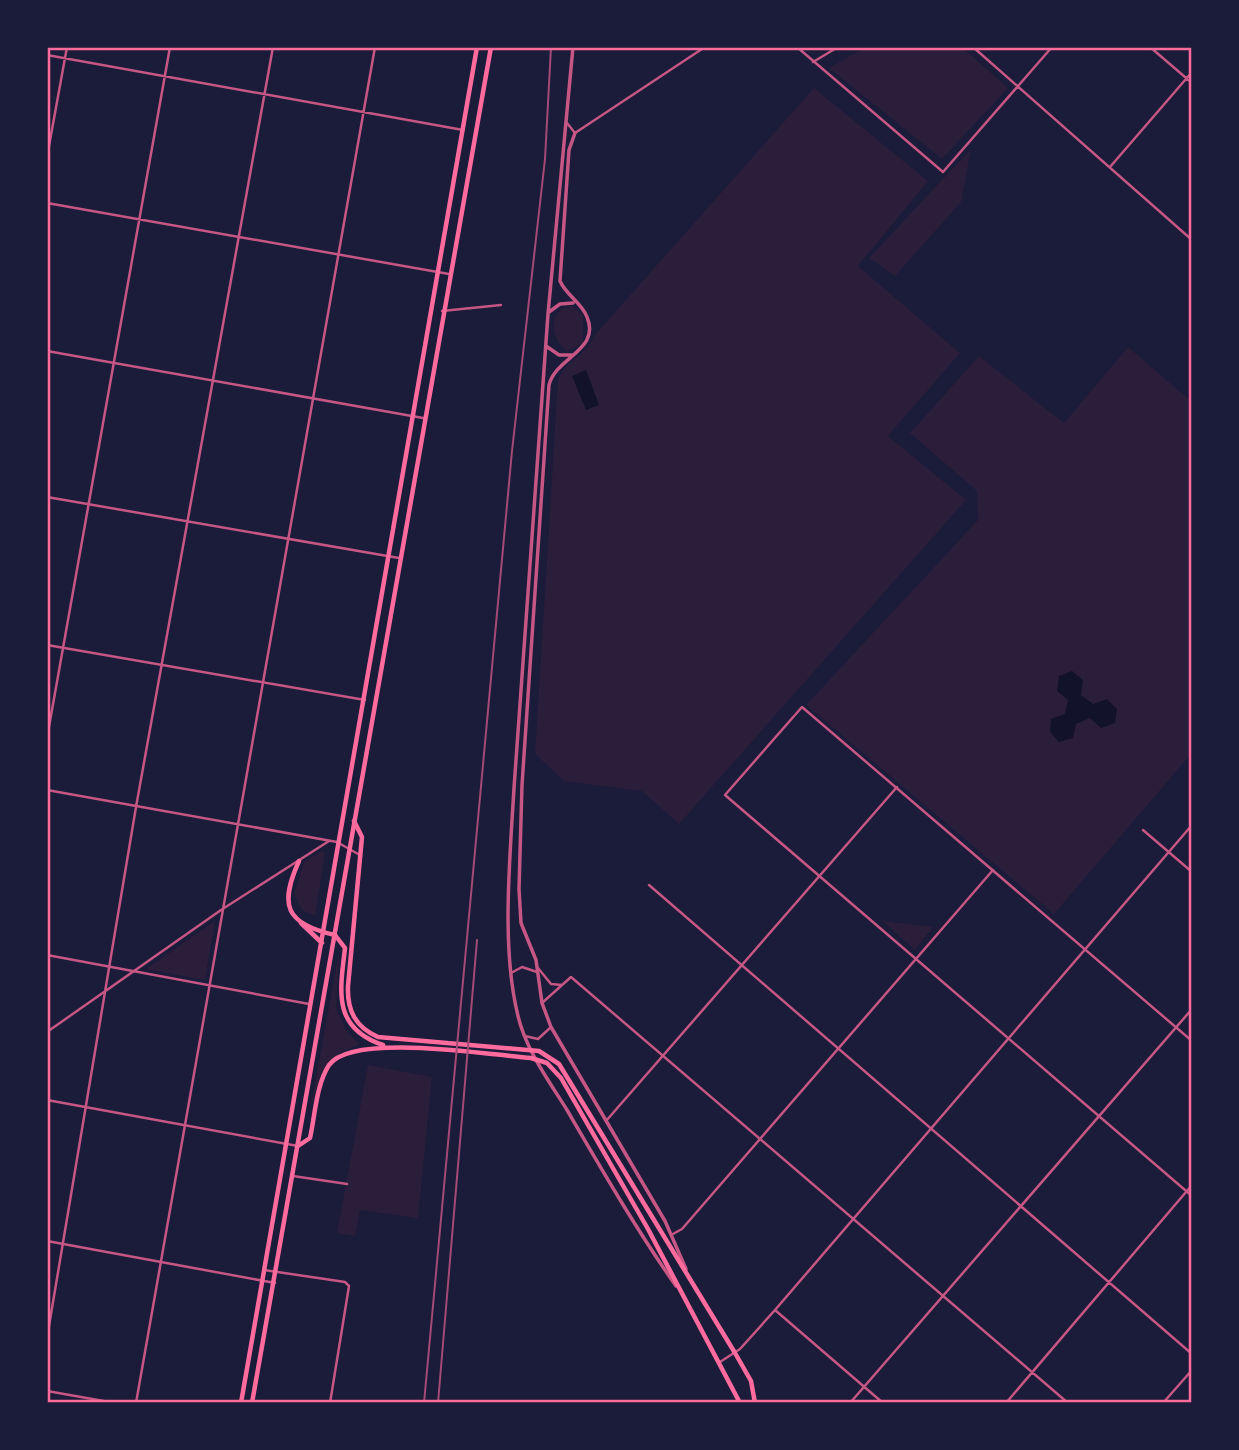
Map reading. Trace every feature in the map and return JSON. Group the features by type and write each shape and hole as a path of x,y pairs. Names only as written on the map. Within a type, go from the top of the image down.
{"main road":[{"path":"241,1403 477,47"},
{"path":"252,1403 299,1146 423,418 491,47"},
{"path":"354,820 361,830 361,855 341,986 345,1015 365,1038 387,1046"},
{"path":"299,861 286,898 298,919 322,943"},
{"path":"298,919 324,933 335,935 348,948 349,1008 354,1018 371,1034 389,1039 539,1051 559,1064 735,1353 751,1381 755,1403"},
{"path":"299,1146 310,1138 329,1065 354,1050 387,1046 531,1058 547,1063 561,1079 648,1229 740,1403"}],"street":[{"path":"47,157 67,47"},
{"path":"47,738 170,47"},
{"path":"47,1338 88,1107 108,966 273,47"},
{"path":"136,1403 183,1124 375,47"},
{"path":"573,47 548,314 514,788 510,860 510,974 524,1036 644,1240 681,1293"},
{"path":"687,1271 671,1234 551,1027 542,1003 538,967 520,912 522,785 549,385 555,369 583,348 588,334 587,317 563,288 559,268 569,150 575,132 705,47"},
{"path":"797,47 943,172 1052,47"},
{"path":"813,62 838,47"},
{"path":"973,47 1192,240"},
{"path":"1150,47 1192,83"},
{"path":"47,55 463,130"},
{"path":"1110,167 1192,72"},
{"path":"566,121 575,132"},
{"path":"47,203 449,274"},
{"path":"548,314 560,304 576,303"},
{"path":"442,311 501,305"},
{"path":"546,346 559,355 574,355"},
{"path":"47,351 423,418"},
{"path":"47,497 400,558"},
{"path":"47,645 365,699"},
{"path":"1192,1041 802,707 725,795 1192,1196"},
{"path":"607,1121 897,787"},
{"path":"47,790 337,842 361,855"},
{"path":"720,1362 735,1353 775,1310 1192,825"},
{"path":"1143,830 1192,872"},
{"path":"47,1032 221,910 329,841"},
{"path":"671,1234 681,1229 993,870"},
{"path":"649,885 1192,1354"},
{"path":"47,955 310,1004"},
{"path":"510,974 518,968 527,967 539,974"},
{"path":"538,967 551,984 565,985"},
{"path":"542,1003 571,977 1068,1403"},
{"path":"850,1403 1192,1009"},
{"path":"524,1036 538,1039 551,1027"},
{"path":"47,1100 299,1146"},
{"path":"293,1176 347,1184"},
{"path":"1006,1403 1192,1185"},
{"path":"47,1241 275,1283"},
{"path":"264,1270 345,1282 349,1286 330,1403"},
{"path":"775,1310 883,1403"},
{"path":"1163,1403 1192,1370"},
{"path":"47,1391 115,1403"}],"shaded area":[{"path":"866,47 962,47 1008,88 942,159 829,68"},
{"path":"814,88 928,181 858,266 960,353 888,436 966,500 679,824 642,791 564,781 535,754 558,380 561,373"},
{"path":"971,149 961,202 895,276 869,258"},
{"path":"572,306 583,315 583,343 567,351 557,340 554,325 558,312"},
{"path":"1128,347 1192,402 1192,753 1054,914 806,705 978,520 977,491 910,433 979,356 1064,423"},
{"path":"586,370 599,405 586,410 572,376"},
{"path":"1072,671 1083,680 1081,695 1093,704 1107,699 1117,709 1115,723 1101,728 1090,718 1076,724 1073,738 1059,742 1050,732 1051,719 1065,714 1068,700 1057,691 1059,676"},
{"path":"322,851 325,853 315,916 302,910 294,894 304,862"},
{"path":"215,921 205,980 146,969"},
{"path":"882,921 933,927 915,950"},
{"path":"339,952 336,1008 346,1030 359,1044 328,1063 320,1077 310,1111"},
{"path":"368,1065 432,1077 418,1218 360,1210 355,1236 337,1233"}],"railway":[{"path":"424,1403 512,451 545,159 551,47"},
{"path":"438,1403 477,940"}]}
